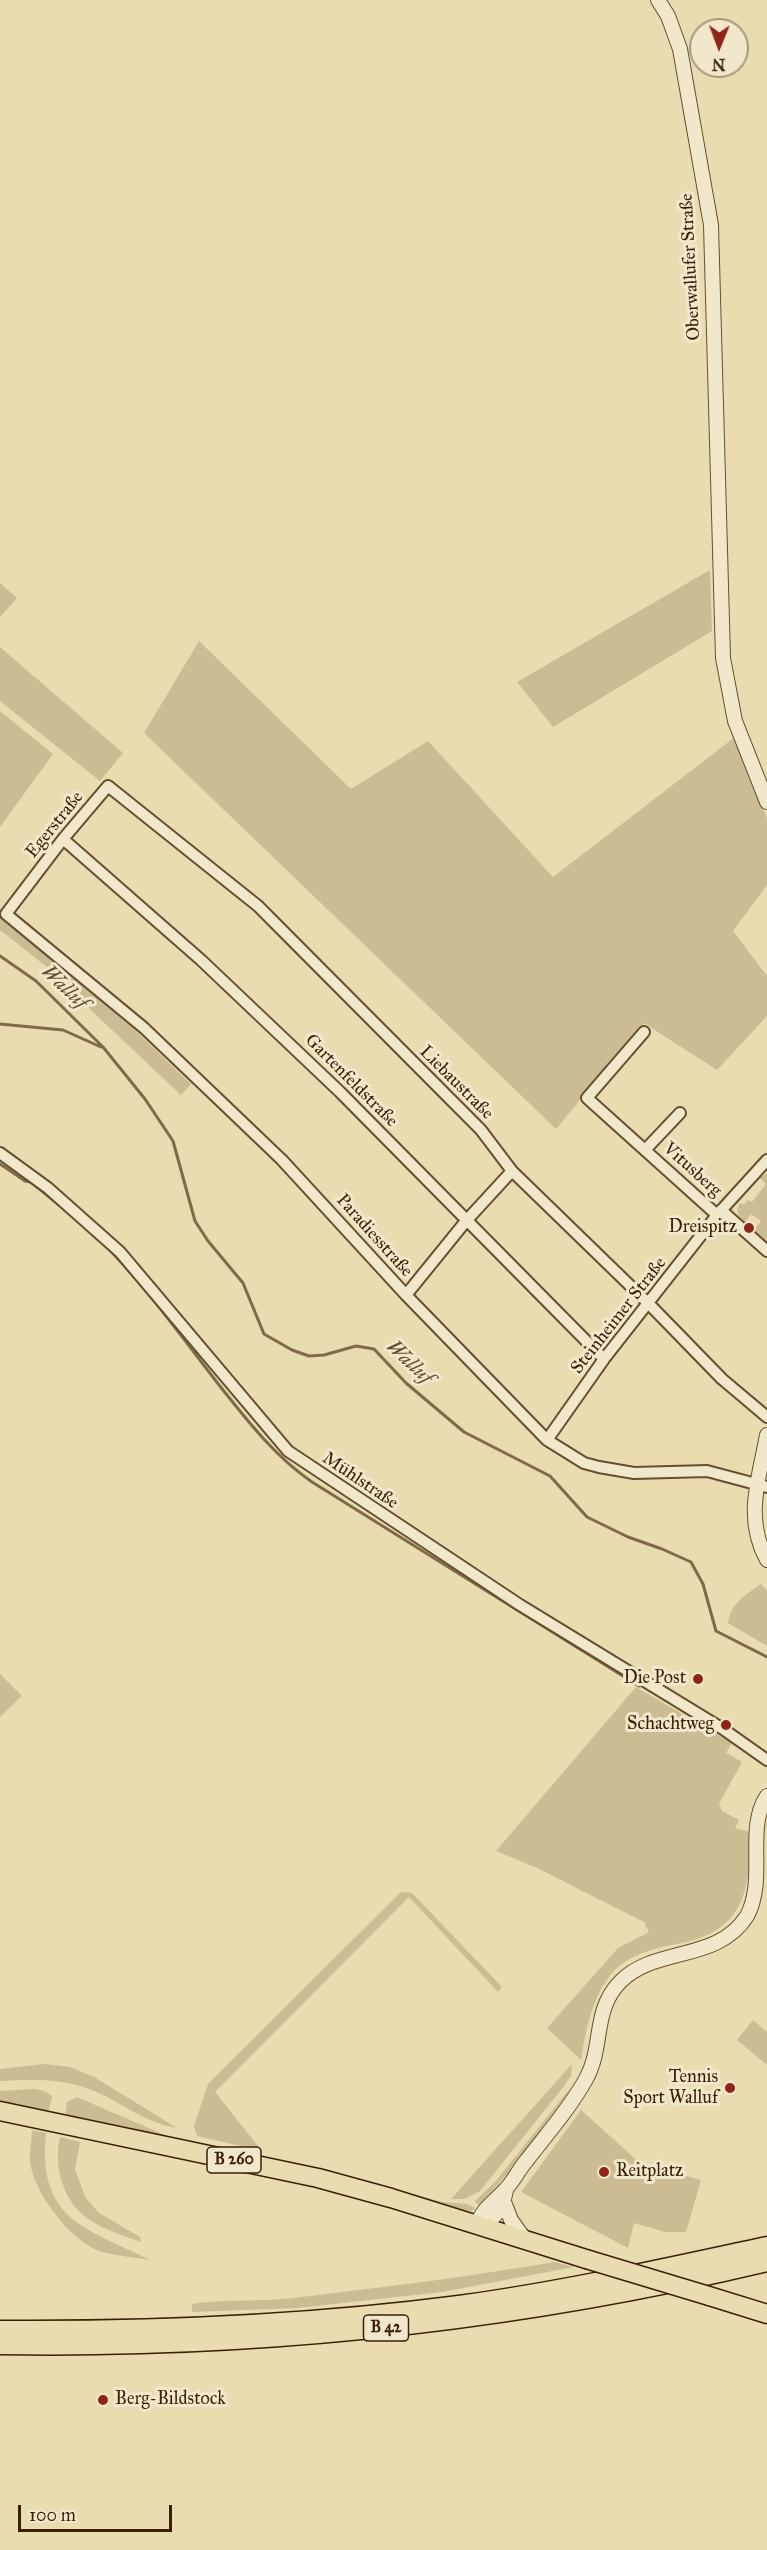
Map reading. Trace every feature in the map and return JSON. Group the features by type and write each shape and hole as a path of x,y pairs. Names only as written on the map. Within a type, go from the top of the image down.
{"main road":[{"name":"B 260","path":"0,2111 318,2178 524,2238 767,2314"},
{"name":"B 42","path":"0,2330 109,2331 210,2327 396,2312 531,2293 767,2246"},
{"name":"B 42","path":"0,2345 164,2344 344,2333 461,2319 602,2297 767,2262"}],"street":[{"name":"Oberwallufer Straße","path":"658,0 668,16 680,49 709,206 723,658 735,721 765,797"},
{"name":"Egerstraße","path":"6,914 63,839 108,786"},
{"name":"Liebaustraße","path":"108,786 258,906 480,1130 512,1171 650,1304 722,1379 767,1417"},
{"name":"Gartenfeldstraße","path":"63,839 201,960 340,1092 604,1359"},
{"name":"Paradiesstraße","path":"6,914 153,1036 282,1160 406,1295 547,1440 584,1463 599,1467 634,1473 707,1471 762,1486"},
{"name":"Vitusberg","path":"644,1032 587,1098 645,1150 767,1251"},
{"name":"Vitusberg","path":"645,1150 680,1113"},
{"name":"Mühlstraße","path":"0,1153 48,1188 120,1252 288,1451 520,1605 723,1729 767,1760"},
{"name":"Steinheimer Straße","path":"547,1440 604,1359 650,1304 719,1212 767,1160"},
{"path":"406,1295 466,1221 512,1171"},
{"path":"767,1435 762,1486 754,1529 767,1560"},
{"path":"477,2224 490,2202 505,2196 588,2077 593,2062 601,2015 608,1998 621,1981 636,1970 657,1961 715,1944 735,1930 747,1915 755,1897 758,1878 760,1812 767,1796"},
{"path":"505,2196 511,2220 524,2238"}],"shaded area":[{"path":"710,570 712,631 553,727 517,682"},
{"path":"0,583 17,598 0,617"},
{"path":"199,641 351,789 428,741 553,877 735,737 767,818 767,885 733,931 767,976 767,1016 717,1070 644,1023 556,1129 144,733"},
{"path":"0,647 123,753 100,781 0,701"},
{"path":"0,711 53,754 0,827"},
{"path":"0,917 137,1032 191,1084 181,1095 78,998 66,982 0,930"},
{"path":"767,1173 767,1242 754,1230 761,1221 751,1214 745,1222 739,1215 738,1206 740,1203 744,1205 748,1200 752,1202 766,1184 760,1178"},
{"path":"761,1584 767,1591 767,1646 728,1623 736,1605"},
{"path":"0,1674 22,1696 0,1717"},
{"path":"636,1687 732,1743 726,1753 742,1762 719,1804 722,1811 739,1820 735,1828 750,1832 748,1877 740,1905 721,1927 707,1935 641,1954 623,1963 614,1971 606,1980 595,2002 581,2060 547,2028 618,1948 649,1932 644,1922 535,1867 496,1851"},
{"path":"401,1892 412,1893 502,1987 498,1992 409,1897 215,2092 262,2151 197,2136 194,2126 208,2084"},
{"path":"753,2020 767,2032 767,2065 737,2040"},
{"path":"44,2064 70,2067 94,2077 177,2128 153,2121 95,2091 73,2084 42,2080 0,2081 0,2069"},
{"path":"572,2064 571,2076 564,2086 480,2191 464,2199 451,2199"},
{"path":"35,2089 52,2096 48,2114 0,2105 0,2091"},
{"path":"568,2091 572,2093 519,2161 479,2205 475,2202 495,2182"},
{"path":"77,2097 167,2136 443,2202 467,2204 476,2208 471,2211 456,2210 65,2117 67,2102"},
{"name":"Reitplatz","path":"581,2110 641,2164 701,2180 686,2232 665,2232 634,2223 628,2248 521,2192"},
{"path":"32,2130 46,2133 45,2162 49,2185 58,2203 87,2229 150,2260 99,2251 65,2226 46,2201 33,2174 30,2162"},
{"path":"60,2137 80,2142 75,2169 85,2197 99,2213 140,2237 141,2242 110,2231 95,2223 75,2207 61,2178 58,2157"},
{"path":"555,2262 574,2267 442,2292 298,2308 192,2312 192,2304 317,2295 453,2278"}],"waterway":[{"name":"Walluf","path":"0,956 36,981 103,1047 145,1099 173,1141 195,1221 208,1241 243,1283 264,1334 292,1350 309,1356 324,1355 356,1346 374,1349 406,1383 464,1432 550,1476 587,1517 628,1537 691,1562 703,1584 716,1631 767,1657"},
{"name":"Walluf","path":"0,1024 63,1030 101,1047"},
{"path":"0,1164 25,1181 31,1182 59,1205"},
{"path":"103,1243 150,1296 254,1427 275,1451 299,1472 639,1686"}],"place":[{"name":"Dreispitz","path":"749,1228"},
{"name":"Die Post","path":"698,1679"},
{"name":"Schachtweg","path":"726,1725"},
{"name":"Tennis Sport Walluf","path":"730,2088"},
{"name":"Reitplatz","path":"604,2172"},
{"name":"Berg-Bildstock","path":"103,2400"}]}
